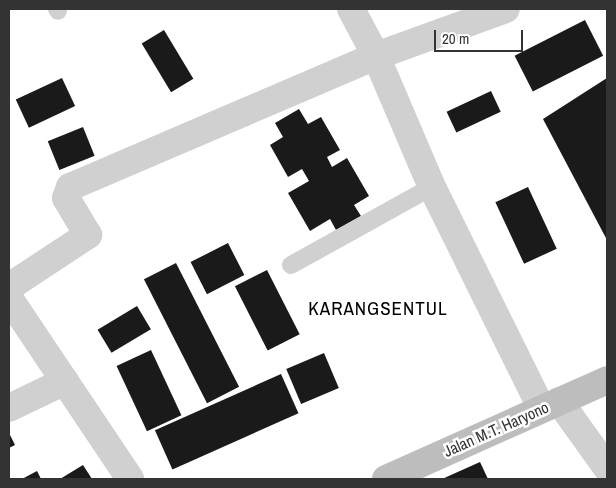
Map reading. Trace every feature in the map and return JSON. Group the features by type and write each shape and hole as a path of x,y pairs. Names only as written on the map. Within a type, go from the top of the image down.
{"main road":[{"name":"Jalan M.T. Haryono","path":"386,479 607,380"}],"street":[{"path":"352,9 376,56 432,187 550,405 607,468"},
{"path":"9,287 88,235 66,198 70,187 376,56 506,9"},
{"path":"9,298 130,479"},
{"path":"9,408 65,381"}],"lane":[{"path":"291,265 432,187"}],"building":[{"path":"585,20 603,56 533,92 515,56"},
{"path":"164,30 193,79 171,92 142,43"},
{"path":"62,78 75,106 29,128 16,100"},
{"path":"607,78 607,240 543,119"},
{"path":"491,91 501,112 456,133 447,112"},
{"path":"299,109 308,124 321,117 340,150 327,157 332,167 347,158 369,196 354,205 361,216 336,230 330,219 310,231 288,193 309,181 302,169 288,177 270,145 283,137 275,123"},
{"path":"83,127 95,156 59,170 48,141"},
{"path":"528,187 557,249 524,264 495,202"},
{"path":"228,243 244,275 207,294 191,262"},
{"path":"176,263 239,387 207,403 144,279"},
{"path":"267,270 300,334 268,350 235,286"},
{"path":"137,306 151,329 111,353 98,330"},
{"path":"151,350 181,415 147,431 117,366"},
{"path":"324,353 339,388 301,404 286,369"},
{"path":"281,374 298,413 172,469 155,430"},
{"path":"9,433 15,445 9,448"},
{"path":"480,462 488,479 442,479"},
{"path":"83,465 92,479 60,479"},
{"path":"37,471 41,479 22,479"}],"district":[{"name":"KARANGSENTUL","path":"378,309"}]}
